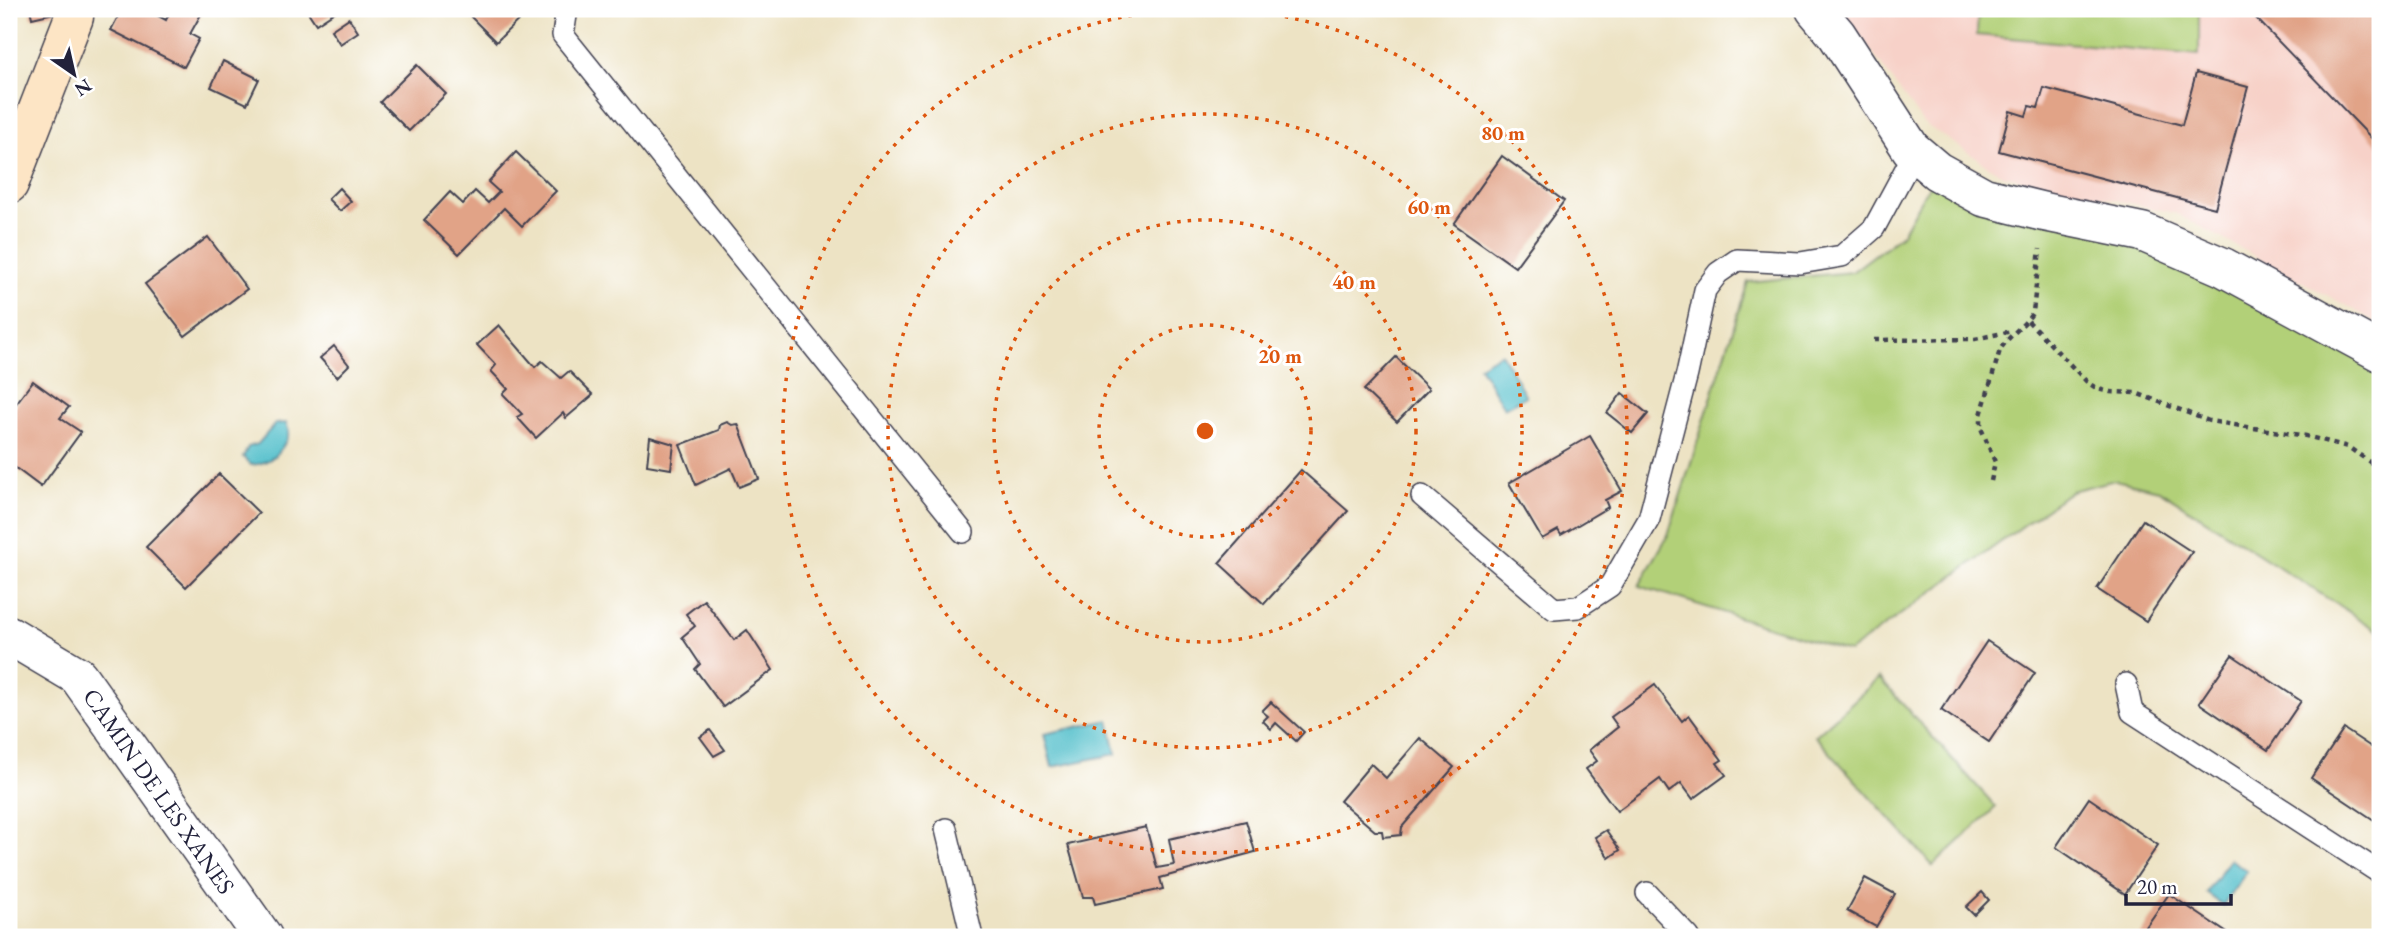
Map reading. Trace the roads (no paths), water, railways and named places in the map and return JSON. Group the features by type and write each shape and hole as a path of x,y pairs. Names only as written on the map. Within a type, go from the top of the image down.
{"street":[{"path":"9,184 74,17 73,9"},
{"path":"1815,9 1837,34 1915,152 1937,171 1984,197 2141,232 2223,267 2380,352"},
{"name":"CAMIN DE LES XANES","path":"9,635 78,676 262,937"}],"lane":[{"path":"567,9 563,35 963,532"},
{"path":"1422,496 1554,609 1578,607 1610,586 1649,519 1706,290 1718,273 1737,260 1800,263 1842,256 1874,228 1915,152"},
{"path":"2126,684 2132,712 2380,873"},
{"path":"946,829 972,937"},
{"path":"1647,893 1689,937"}],"water":[{"path":"1501,353 1526,396 1504,408 1479,366"},
{"path":"286,423 289,432 284,445 270,459 251,465 243,457 248,447 258,444 275,424"},
{"path":"1109,720 1116,754 1052,767 1044,734"},
{"path":"2230,859 2247,871 2223,905 2206,893"}]}
